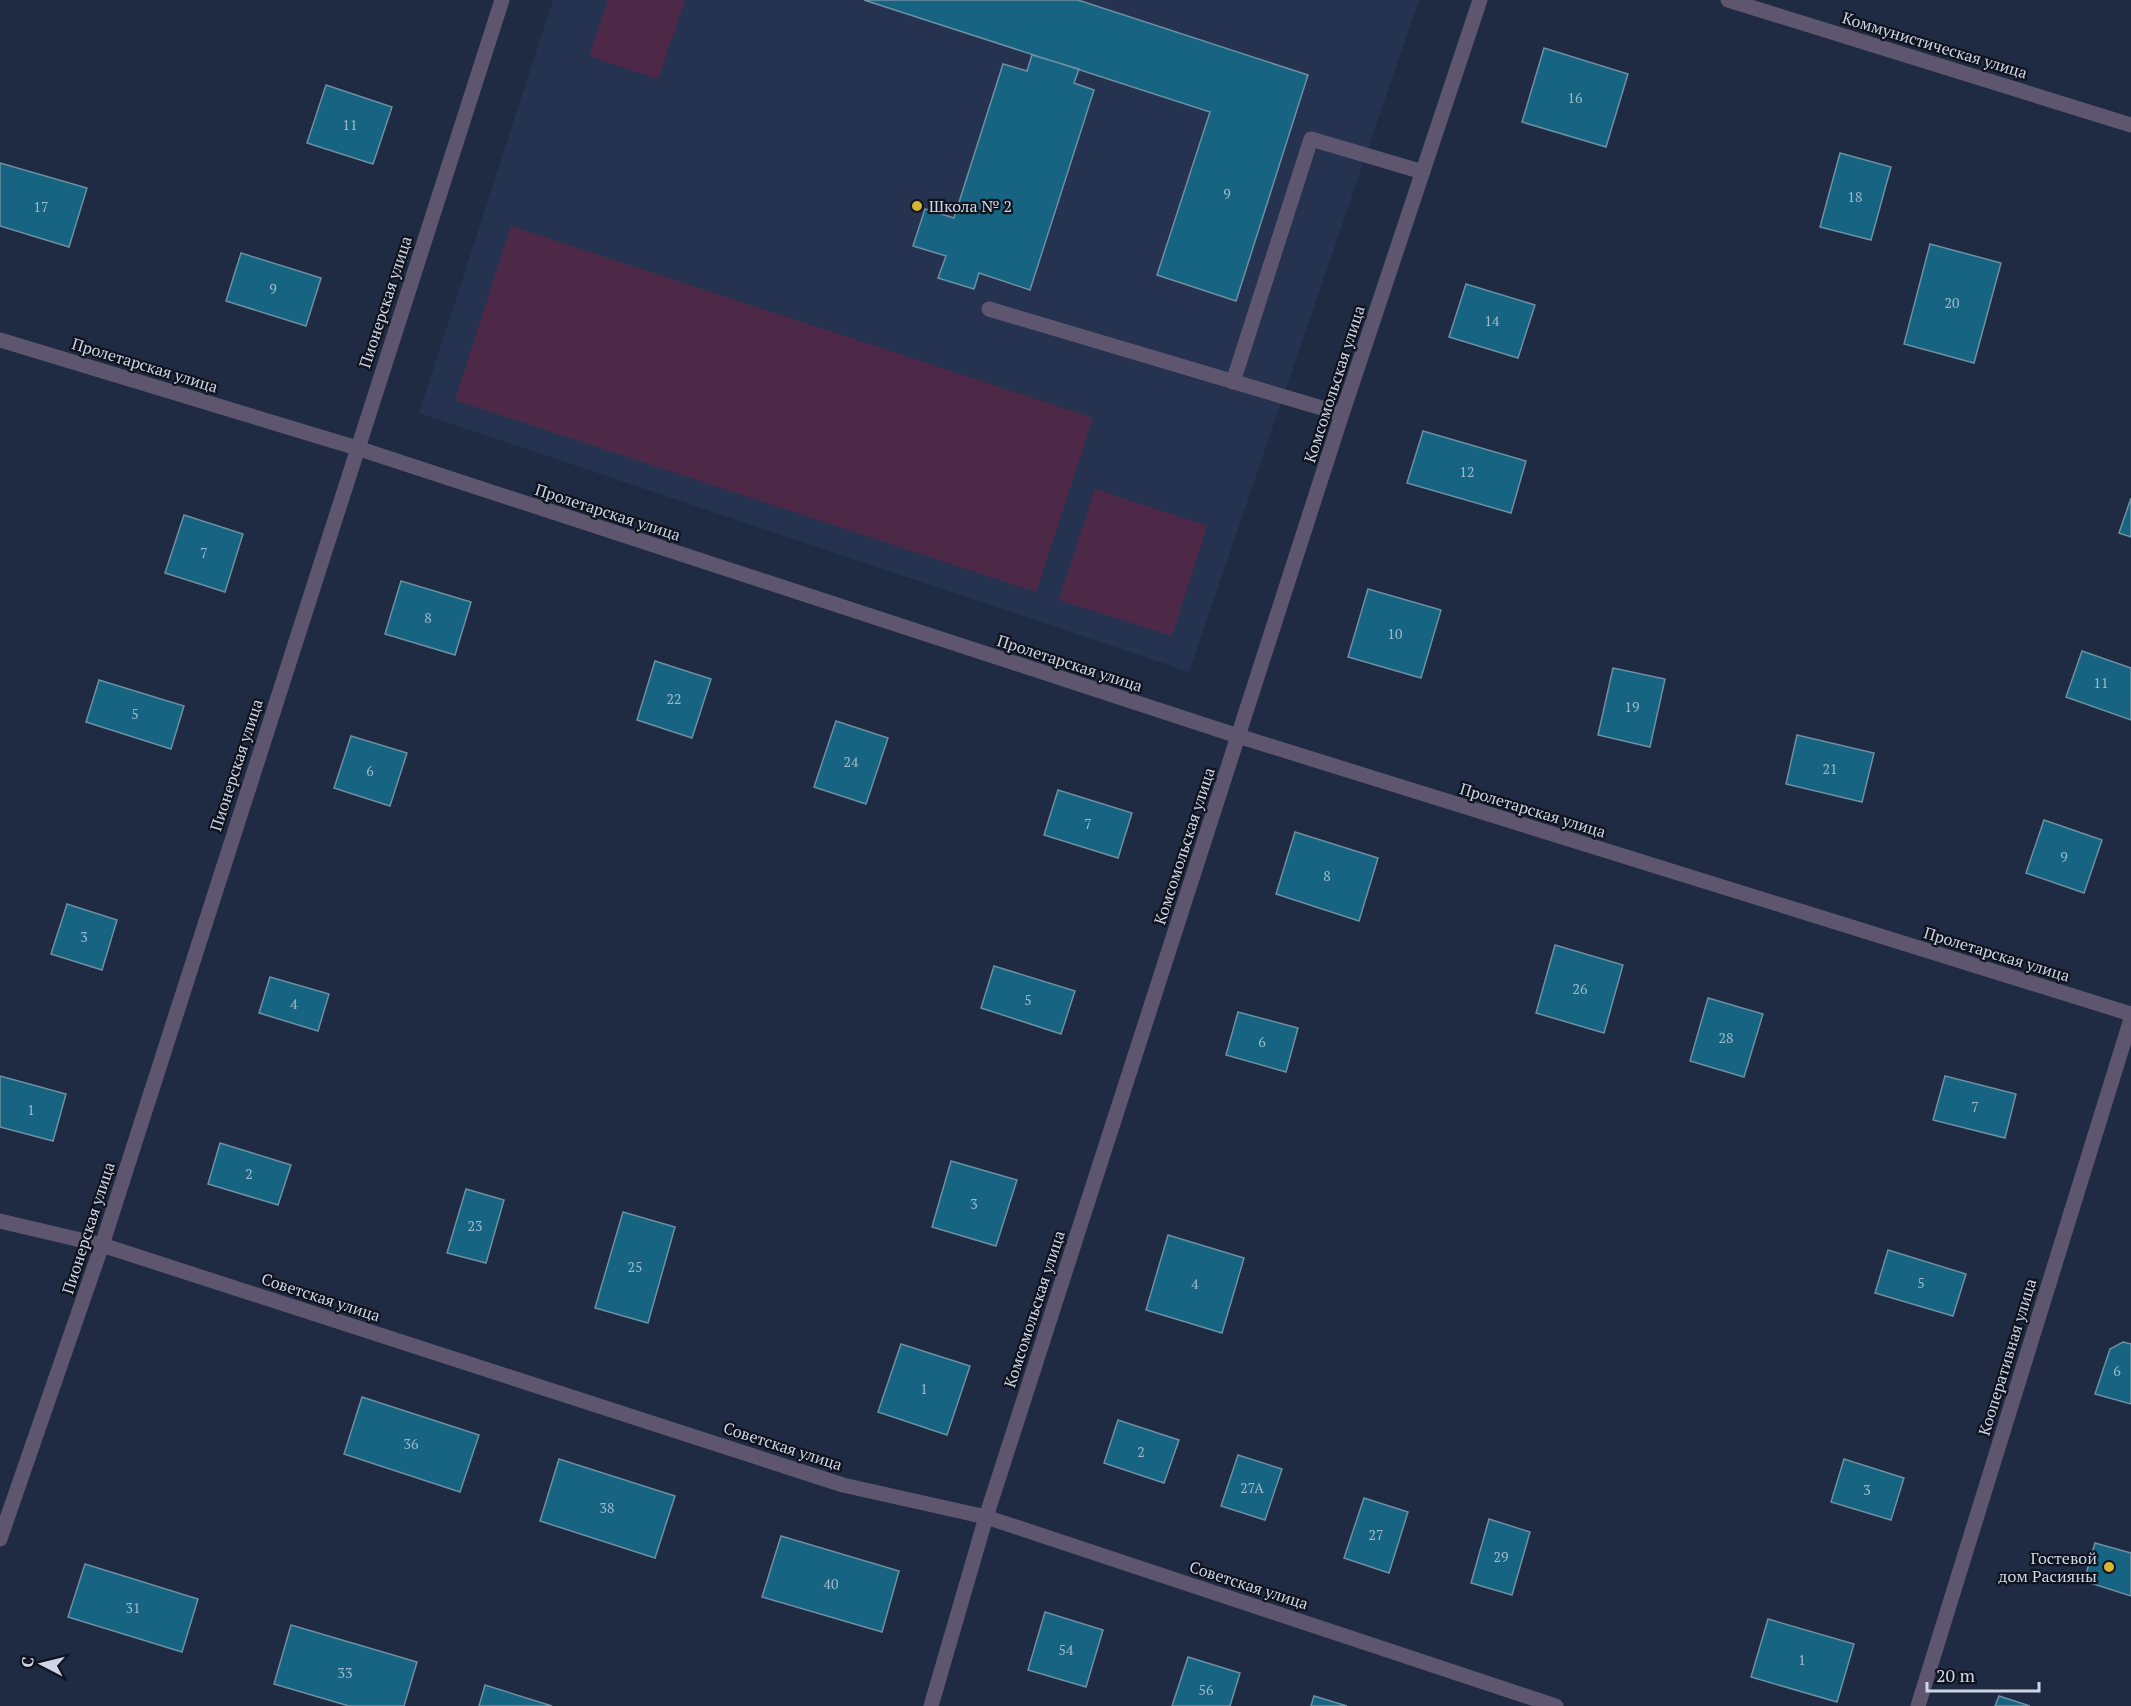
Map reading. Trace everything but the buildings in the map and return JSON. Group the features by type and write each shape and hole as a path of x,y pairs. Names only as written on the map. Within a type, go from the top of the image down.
{"street":[{"name":"Пионерская улица","path":"0,1539 102,1245 502,0"},
{"name":"Комсомольская улица","path":"931,1706 986,1517 1342,414 1480,0"},
{"name":"Коммунистическая улица","path":"1728,0 2131,125"},
{"path":"1233,382 1311,139 1423,172"},
{"path":"988,309 1342,414"},
{"name":"Пролетарская улица","path":"0,340 357,448 1238,736 2131,1017"},
{"name":"Кооперативная улица","path":"1918,1706 2131,1017"},
{"name":"Советская улица","path":"0,1221 102,1245 843,1485 986,1517 1556,1706"}],"shaded area":[{"name":"Школа № 2","path":"553,0 1419,0 1189,672 419,413"},
{"path":"608,0 685,0 658,79 589,56"},
{"path":"511,226 1093,418 1036,592 455,400"},
{"path":"1095,489 1207,526 1172,636 1059,600"}],"place":[{"name":"Школа № 2","path":"917,206"},
{"name":"Гостевой дом Расияны","path":"2109,1567"}]}
